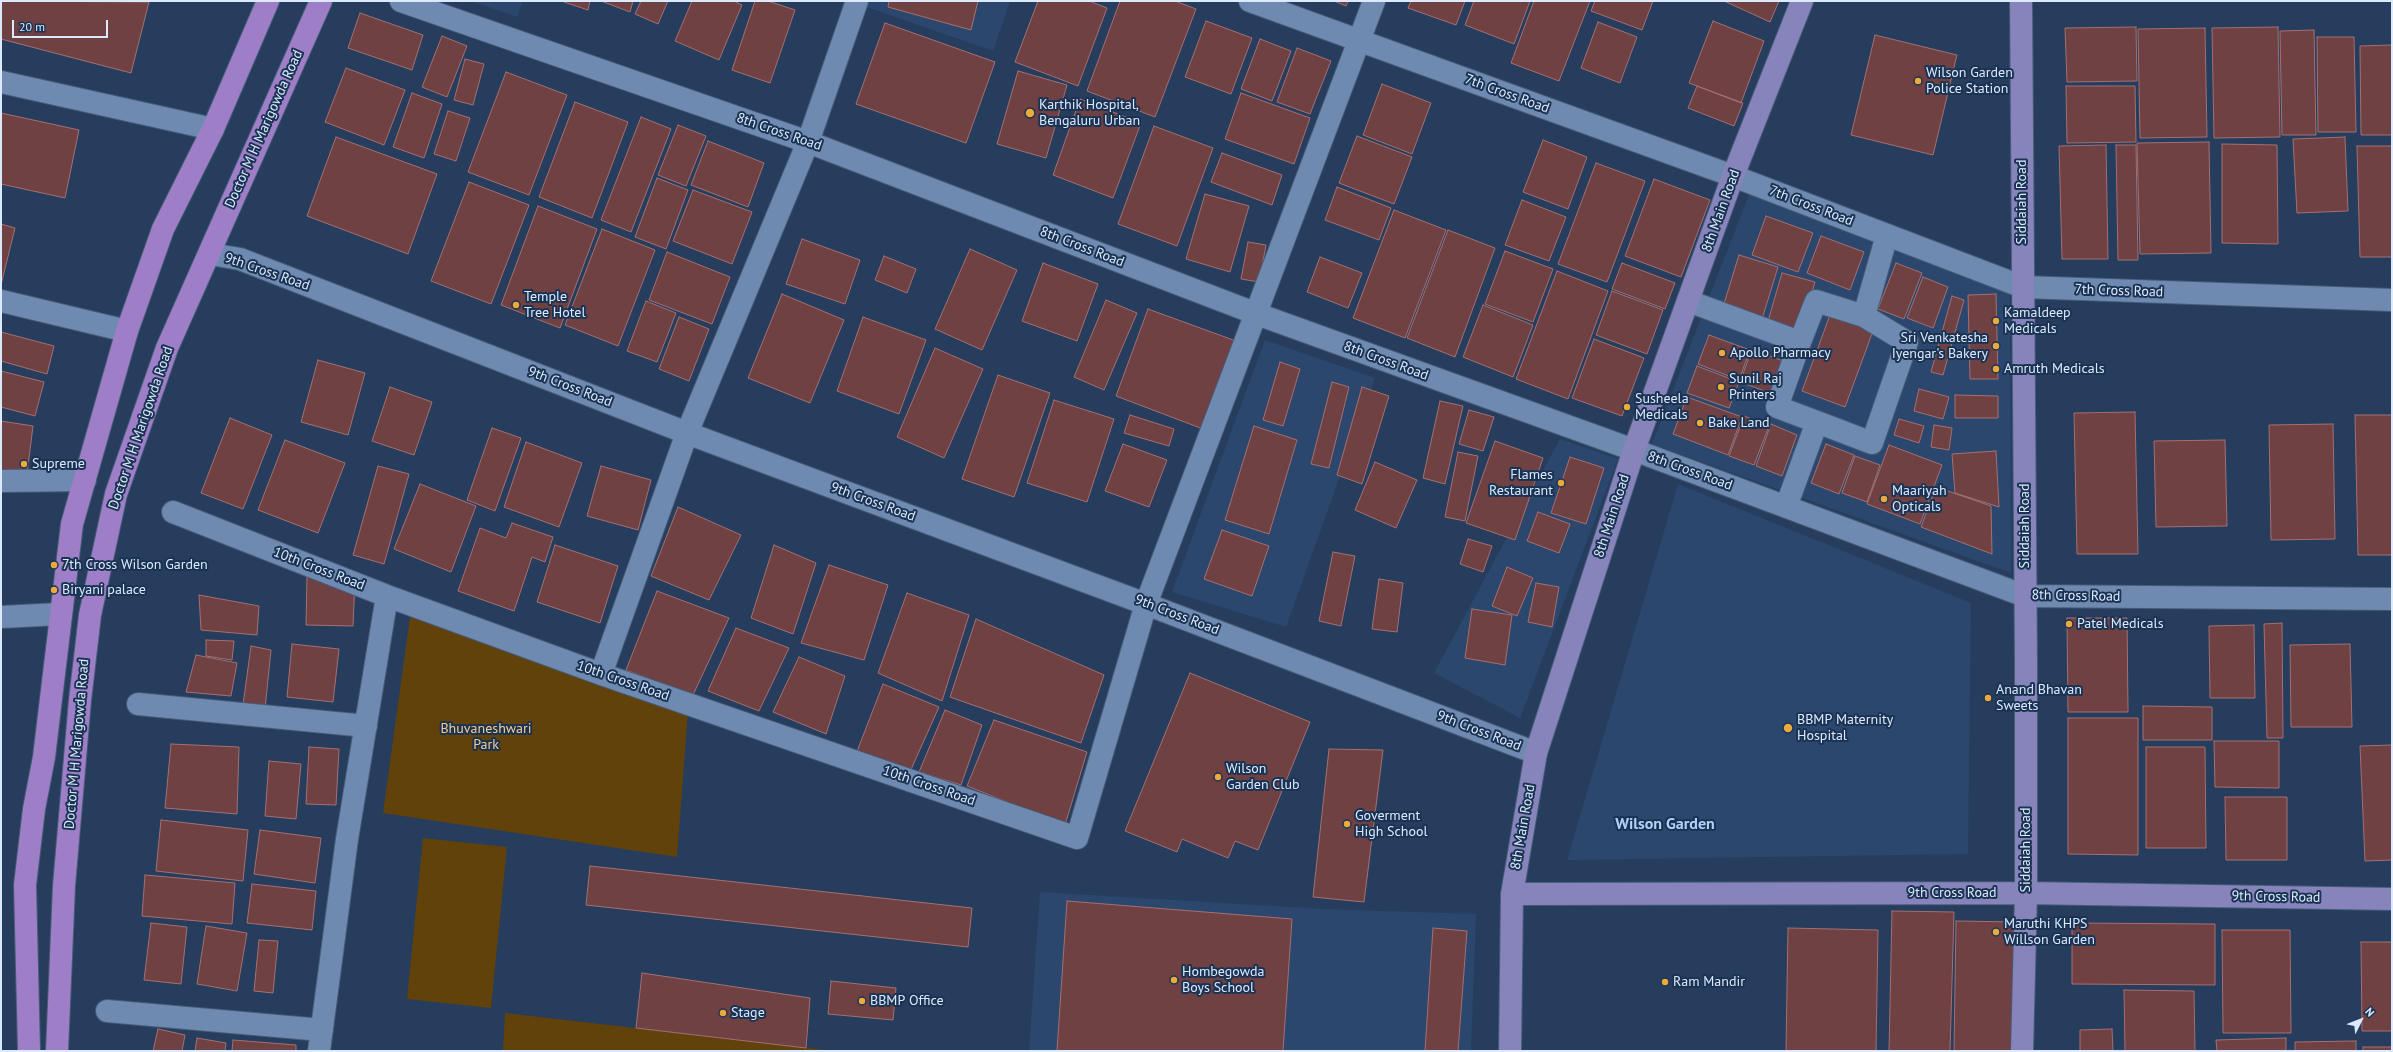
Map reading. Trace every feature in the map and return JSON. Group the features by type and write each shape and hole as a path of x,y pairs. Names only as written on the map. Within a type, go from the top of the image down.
{"main road":[{"name":"Doctor M H Marigowda Road","path":"29,1051 25,885 34,808 44,757 72,524 86,480 127,331 163,229 213,130 268,1"},
{"name":"Doctor M H Marigowda Road","path":"57,1051 64,886 80,700 90,615 116,494 166,348 210,254 254,149 321,1"}],"street":[{"name":"8th Cross Road","path":"401,1 808,142 1257,314 1634,450 2025,596 2392,599"},
{"path":"601,674 687,432 808,142 856,1"},
{"name":"7th Cross Road","path":"1250,1 1733,176 2023,287 2392,300"},
{"path":"1146,604 1257,314 1374,1"},
{"name":"8th Main Road","path":"1510,1051 1512,894 1536,753 1634,450 1733,176 1802,1"},
{"name":"Siddaiah Road","path":"2021,1 2026,893 2022,1051"},
{"path":"1,82 213,130"},
{"path":"1864,316 1887,235"},
{"name":"9th Cross Road","path":"210,254 240,259 687,432 1146,604 1536,753"},
{"path":"1,301 127,331"},
{"path":"1688,301 1800,342"},
{"path":"1816,301 1864,316 1907,342 1872,443 1777,407 1816,301"},
{"path":"1786,507 1817,422"},
{"path":"1,481 86,480"},
{"name":"10th Cross Road","path":"173,512 387,596 601,674 1077,838 1146,604"},
{"path":"107,1011 321,1041 347,839 387,596"},
{"path":"1,617 60,614"},
{"path":"138,704 366,726"},
{"name":"9th Cross Road","path":"1512,894 2026,893 2392,899"}],"shaded area":[{"path":"471,1 523,1 517,17"},
{"path":"869,1 1010,1 993,51 867,7"},
{"path":"1750,192 2010,292 2011,573 1652,444"},
{"path":"1265,340 1375,378 1286,627 1172,592"},
{"path":"1560,439 1618,459 1520,718 1434,673"},
{"name":"BBMP Maternity Hospital","path":"1678,484 1971,603 1968,854 1567,860"},
{"name":"Hombegowda Boys School","path":"1040,892 1323,909 1476,914 1471,1051 1029,1051"}],"green space":[{"name":"Bhuvaneshwari Park","path":"410,617 688,711 677,857 383,813"},
{"path":"423,838 507,847 491,1008 407,999"},
{"path":"505,1013 834,1051 503,1051"}],"building":[{"path":"1,1 149,2 131,73 1,39"},
{"path":"561,1 590,1 588,10"},
{"path":"601,1 633,1 630,12"},
{"path":"641,1 668,1 658,24 635,14"},
{"path":"692,1 734,1 742,5 719,60 675,41"},
{"path":"755,1 768,1 795,10 770,83 732,70"},
{"path":"889,1 978,1 971,30 888,7"},
{"path":"1038,1 1089,1 1107,8 1078,86 1015,62"},
{"path":"1120,1 1175,1 1196,9 1155,117 1087,91"},
{"path":"1334,1 1348,1 1346,6"},
{"path":"1411,1 1465,1 1456,25 1408,8"},
{"path":"1474,1 1530,1 1514,44 1465,25"},
{"path":"1534,1 1590,1 1559,81 1511,63"},
{"path":"1595,1 1653,1 1642,30 1591,11"},
{"path":"1724,1 1779,1 1770,22"},
{"path":"360,13 423,35 412,70 348,48"},
{"path":"1206,21 1252,38 1231,94 1185,77"},
{"path":"1713,21 1764,41 1741,103 1689,83"},
{"path":"1598,22 1637,37 1620,83 1581,68"},
{"path":"885,23 995,62 966,143 856,104"},
{"path":"2136,27 2137,81 2067,82 2065,28"},
{"path":"2278,27 2280,137 2214,138 2212,28"},
{"path":"2205,28 2207,137 2140,138 2138,29"},
{"path":"2314,30 2316,135 2282,135 2280,31"},
{"path":"1875,35 1957,55 1933,155 1851,135"},
{"path":"442,36 467,46 447,97 422,87"},
{"path":"2317,37 2354,37 2356,132 2318,132"},
{"path":"1260,39 1291,51 1272,101 1241,89"},
{"path":"2392,45 2392,135 2361,135 2360,46"},
{"path":"1297,48 1331,61 1310,114 1277,102"},
{"path":"465,59 484,64 473,105 454,100"},
{"path":"346,68 405,90 384,145 325,122"},
{"path":"1018,71 1067,85 1046,158 997,144"},
{"path":"506,72 567,95 529,195 468,172"},
{"path":"1382,84 1431,103 1412,154 1363,135"},
{"path":"1697,86 1743,103 1734,126 1688,108"},
{"path":"2066,86 2135,86 2136,142 2067,143"},
{"path":"412,93 442,104 424,158 393,147"},
{"path":"1241,93 1310,118 1294,164 1225,139"},
{"path":"1080,99 1141,123 1113,198 1053,175"},
{"path":"575,102 628,122 592,218 539,197"},
{"path":"448,111 470,118 456,161 434,154"},
{"path":"1,113 79,130 65,198 1,184"},
{"path":"641,117 671,129 631,232 601,220"},
{"path":"678,125 706,136 686,186 658,175"},
{"path":"1154,126 1213,148 1177,246 1118,224"},
{"path":"1357,136 1412,157 1394,204 1339,183"},
{"path":"336,137 437,174 408,254 307,216"},
{"path":"2345,137 2348,211 2297,213 2293,139"},
{"path":"1543,140 1587,157 1568,209 1523,192"},
{"path":"708,141 764,163 748,207 691,185"},
{"path":"2209,142 2211,253 2140,254 2137,143"},
{"path":"2222,144 2277,145 2278,244 2222,243"},
{"path":"2106,145 2108,259 2062,259 2059,146"},
{"path":"2116,145 2136,145 2138,260 2118,260"},
{"path":"2357,146 2392,146 2392,257 2360,257"},
{"path":"1222,153 1282,175 1272,205 1211,182"},
{"path":"1596,163 1645,181 1607,282 1558,264"},
{"path":"657,178 688,190 666,249 635,237"},
{"path":"1654,179 1710,200 1681,277 1625,256"},
{"path":"469,182 529,205 491,304 431,281"},
{"path":"1337,187 1391,208 1379,240 1325,220"},
{"path":"693,190 752,212 732,264 673,241"},
{"path":"1205,194 1249,206 1230,272 1186,259"},
{"path":"1522,200 1566,217 1549,261 1505,245"},
{"path":"538,206 597,229 560,328 501,305"},
{"path":"1394,210 1446,230 1405,338 1353,318"},
{"path":"1766,216 1813,233 1798,272 1752,255"},
{"path":"1,224 15,228 1,285"},
{"path":"602,229 655,250 618,346 565,325"},
{"path":"1448,230 1495,248 1455,357 1407,338"},
{"path":"1821,236 1864,252 1850,290 1807,273"},
{"path":"802,239 860,260 845,304 786,284"},
{"path":"1248,242 1266,245 1259,282 1241,279"},
{"path":"970,249 1017,270 982,350 935,329"},
{"path":"1505,251 1553,269 1533,322 1485,304"},
{"path":"667,252 730,277 712,324 649,300"},
{"path":"1739,255 1778,267 1762,319 1723,307"},
{"path":"884,256 916,269 907,293 875,280"},
{"path":"1320,257 1362,273 1348,308 1307,292"},
{"path":"1043,263 1098,284 1077,341 1022,321"},
{"path":"1622,263 1675,283 1665,309 1612,289"},
{"path":"1896,263 1922,273 1904,319 1878,309"},
{"path":"1557,271 1608,291 1568,399 1516,379"},
{"path":"1782,273 1815,282 1800,331 1768,321"},
{"path":"1923,277 1948,287 1933,328 1907,318"},
{"path":"1612,291 1663,310 1647,354 1596,335"},
{"path":"782,294 844,320 810,403 748,378"},
{"path":"1996,294 1998,379 1970,379 1968,295"},
{"path":"1952,296 1964,300 1943,375 1931,372"},
{"path":"1106,300 1137,313 1104,390 1074,377"},
{"path":"646,301 676,313 657,362 627,351"},
{"path":"1483,305 1533,325 1513,377 1463,357"},
{"path":"1148,309 1236,341 1203,429 1116,396"},
{"path":"1830,315 1873,331 1845,407 1802,391"},
{"path":"679,317 709,329 689,381 659,369"},
{"path":"863,317 926,340 899,414 837,391"},
{"path":"1,332 54,346 47,374 1,361"},
{"path":"1709,335 1750,350 1739,380 1698,364"},
{"path":"1594,339 1644,358 1622,416 1572,398"},
{"path":"935,348 983,369 944,458 897,437"},
{"path":"1752,349 1783,361 1770,393 1740,382"},
{"path":"318,360 365,373 348,435 301,422"},
{"path":"1280,362 1300,369 1283,426 1263,420"},
{"path":"1697,366 1739,382 1729,408 1687,393"},
{"path":"1,371 44,382 35,416 1,407"},
{"path":"998,375 1050,393 1014,497 962,479"},
{"path":"1332,382 1349,387 1329,468 1311,464"},
{"path":"390,387 432,402 414,455 372,441"},
{"path":"1362,387 1389,396 1362,484 1337,475"},
{"path":"1919,389 1949,397 1943,419 1914,411"},
{"path":"1955,395 1998,396 1998,418 1955,418"},
{"path":"1687,397 1742,417 1728,455 1673,434"},
{"path":"1054,400 1114,419 1087,502 1027,483"},
{"path":"1440,401 1463,406 1445,484 1423,478"},
{"path":"1469,410 1494,417 1483,451 1459,444"},
{"path":"2135,412 2138,554 2077,554 2074,413"},
{"path":"1130,415 1174,429 1169,446 1124,433"},
{"path":"2355,415 2392,415 2392,555 2358,555"},
{"path":"1744,416 1769,426 1754,465 1729,456"},
{"path":"230,418 272,435 243,509 201,493"},
{"path":"1899,419 1924,426 1919,443 1894,435"},
{"path":"1,421 33,426 27,474 1,470"},
{"path":"1771,424 1797,435 1782,476 1756,466"},
{"path":"2333,424 2335,539 2271,540 2269,425"},
{"path":"1934,425 1952,428 1949,450 1931,447"},
{"path":"1254,426 1297,440 1269,534 1225,520"},
{"path":"492,428 521,438 495,511 467,500"},
{"path":"285,440 345,463 318,533 258,510"},
{"path":"2225,440 2227,526 2156,527 2154,441"},
{"path":"1495,441 1543,458 1515,540 1466,523"},
{"path":"526,442 582,463 559,527 504,507"},
{"path":"1123,444 1167,460 1149,507 1105,491"},
{"path":"1826,444 1854,455 1839,494 1811,483"},
{"path":"1889,445 1942,465 1920,524 1867,504"},
{"path":"1996,451 1999,507 1955,493 1952,454"},
{"path":"1458,452 1478,456 1465,521 1445,517"},
{"path":"1855,456 1880,465 1867,502 1842,493"},
{"path":"1570,457 1604,468 1586,524 1551,513"},
{"path":"1375,462 1417,480 1396,528 1355,510"},
{"path":"378,466 409,474 384,564 353,555"},
{"path":"601,466 651,480 638,530 587,516"},
{"path":"420,484 476,506 451,572 394,549"},
{"path":"1936,487 1991,506 1992,554 1921,527"},
{"path":"678,507 741,535 709,600 651,576"},
{"path":"1538,512 1570,524 1559,553 1527,541"},
{"path":"512,523 553,537 545,562 532,557 514,611 458,591 480,528 506,538"},
{"path":"1222,530 1269,546 1252,596 1204,579"},
{"path":"1468,539 1492,546 1483,572 1460,564"},
{"path":"555,545 618,566 600,623 537,602"},
{"path":"774,545 816,563 793,634 751,618"},
{"path":"1333,552 1355,556 1341,626 1319,621"},
{"path":"829,565 888,585 864,660 801,643"},
{"path":"1507,567 1533,578 1517,616 1492,606"},
{"path":"307,577 355,579 353,626 306,625"},
{"path":"1379,579 1403,583 1397,632 1372,629"},
{"path":"1536,583 1559,587 1552,627 1528,622"},
{"path":"657,591 729,618 693,695 626,670"},
{"path":"907,593 969,615 942,701 878,673"},
{"path":"199,595 259,606 257,635 201,630"},
{"path":"1472,609 1512,615 1505,665 1465,658"},
{"path":"2067,618 2127,618 2128,712 2068,712"},
{"path":"976,619 1104,675 1081,743 950,697"},
{"path":"2282,623 2283,738 2267,738 2264,624"},
{"path":"2254,625 2255,698 2210,698 2209,626"},
{"path":"736,628 789,648 759,711 708,691"},
{"path":"206,640 234,641 232,660 206,656"},
{"path":"292,644 339,649 333,702 287,697"},
{"path":"2350,644 2352,727 2291,727 2290,645"},
{"path":"251,646 271,650 265,709 243,705"},
{"path":"196,655 237,663 231,696 186,692"},
{"path":"799,657 845,676 826,734 773,712"},
{"name":"Wilson Garden Club","path":"1190,673 1310,722 1258,850 1235,841 1228,858 1182,839 1177,852 1125,831"},
{"path":"883,684 939,707 909,774 856,754"},
{"path":"2143,706 2212,707 2212,740 2143,740"},
{"path":"945,710 982,725 961,785 919,772"},
{"path":"2068,718 2138,718 2138,855 2068,854"},
{"path":"994,720 1087,752 1065,825 967,786"},
{"path":"2214,741 2279,741 2279,788 2215,787"},
{"path":"171,744 239,747 237,814 165,808"},
{"path":"2392,745 2392,860 2365,861 2360,746"},
{"path":"309,747 339,749 336,805 306,804"},
{"path":"2146,747 2205,747 2206,848 2146,848"},
{"name":"Goverment High School","path":"1329,749 1383,750 1364,902 1313,897"},
{"path":"269,761 301,764 296,819 265,816"},
{"path":"2225,797 2287,797 2287,860 2226,860"},
{"path":"161,820 248,830 243,881 156,871"},
{"path":"260,830 321,838 315,883 254,874"},
{"path":"590,866 972,908 968,947 586,905"},
{"path":"145,875 235,883 232,924 142,916"},
{"path":"252,884 316,891 312,930 247,923"},
{"name":"Hombegowda Boys School","path":"1067,901 1292,919 1283,1051 1057,1051"},
{"path":"1892,911 1954,912 1950,1051 1889,1051"},
{"path":"1956,921 2017,922 2016,1051 1954,1051"},
{"path":"151,923 187,927 181,984 144,980"},
{"path":"2072,923 2215,924 2215,985 2072,984"},
{"path":"206,926 247,933 237,991 197,984"},
{"path":"1433,928 1467,931 1458,1051 1425,1051"},
{"path":"1788,928 1878,930 1876,1051 1786,1051"},
{"path":"2222,930 2290,930 2291,1033 2223,1033"},
{"path":"259,940 278,941 273,993 254,991"},
{"path":"2361,942 2392,942 2392,1031 2362,1031"},
{"name":"Stage","path":"642,973 810,998 806,1048 636,1028"},
{"name":"BBMP Office","path":"831,981 896,988 893,1020 828,1014"},
{"path":"2124,990 2194,991 2195,1051 2125,1051"},
{"path":"158,1029 185,1035 182,1051 153,1051"},
{"path":"2112,1029 2113,1051 2080,1051 2080,1030"},
{"path":"197,1038 226,1043 225,1051 195,1051"},
{"path":"2286,1038 2286,1051 2217,1051 2216,1040"},
{"path":"233,1040 296,1045 296,1051 232,1051"},
{"path":"2356,1041 2356,1051 2295,1051 2295,1042"},
{"path":"2363,1047 2392,1047 2392,1051 2363,1051"}],"place":[{"name":"Wilson Garden Police Station","path":"1918,81"},
{"name":"Karthik Hospital, Bengaluru Urban","path":"1030,113"},
{"name":"Temple Tree Hotel","path":"516,305"},
{"name":"Kamaldeep Medicals","path":"1996,321"},
{"name":"Sri Venkatesha Iyengar's Bakery","path":"1996,346"},
{"name":"Apollo Pharmacy","path":"1722,353"},
{"name":"Amruth Medicals","path":"1996,369"},
{"name":"Sunil Raj Printers","path":"1721,387"},
{"name":"Susheela Medicals","path":"1627,407"},
{"name":"Bake Land","path":"1700,423"},
{"name":"Supreme","path":"24,464"},
{"name":"Flames Restaurant","path":"1561,483"},
{"name":"Maariyah Opticals","path":"1884,499"},
{"name":"7th Cross Wilson Garden","path":"54,565"},
{"name":"Biryani palace","path":"54,590"},
{"name":"Patel Medicals","path":"2069,624"},
{"name":"Anand Bhavan Sweets","path":"1988,698"},
{"name":"BBMP Maternity Hospital","path":"1788,728"},
{"name":"Wilson Garden Club","path":"1218,777"},
{"name":"Goverment High School","path":"1347,824"},
{"name":"Maruthi KHPS Willson Garden","path":"1996,932"},
{"name":"Hombegowda Boys School","path":"1174,980"},
{"name":"Ram Mandir","path":"1665,982"},
{"name":"BBMP Office","path":"862,1001"},
{"name":"Stage","path":"723,1013"}],"district":[{"name":"Wilson Garden","path":"1665,824"}]}
